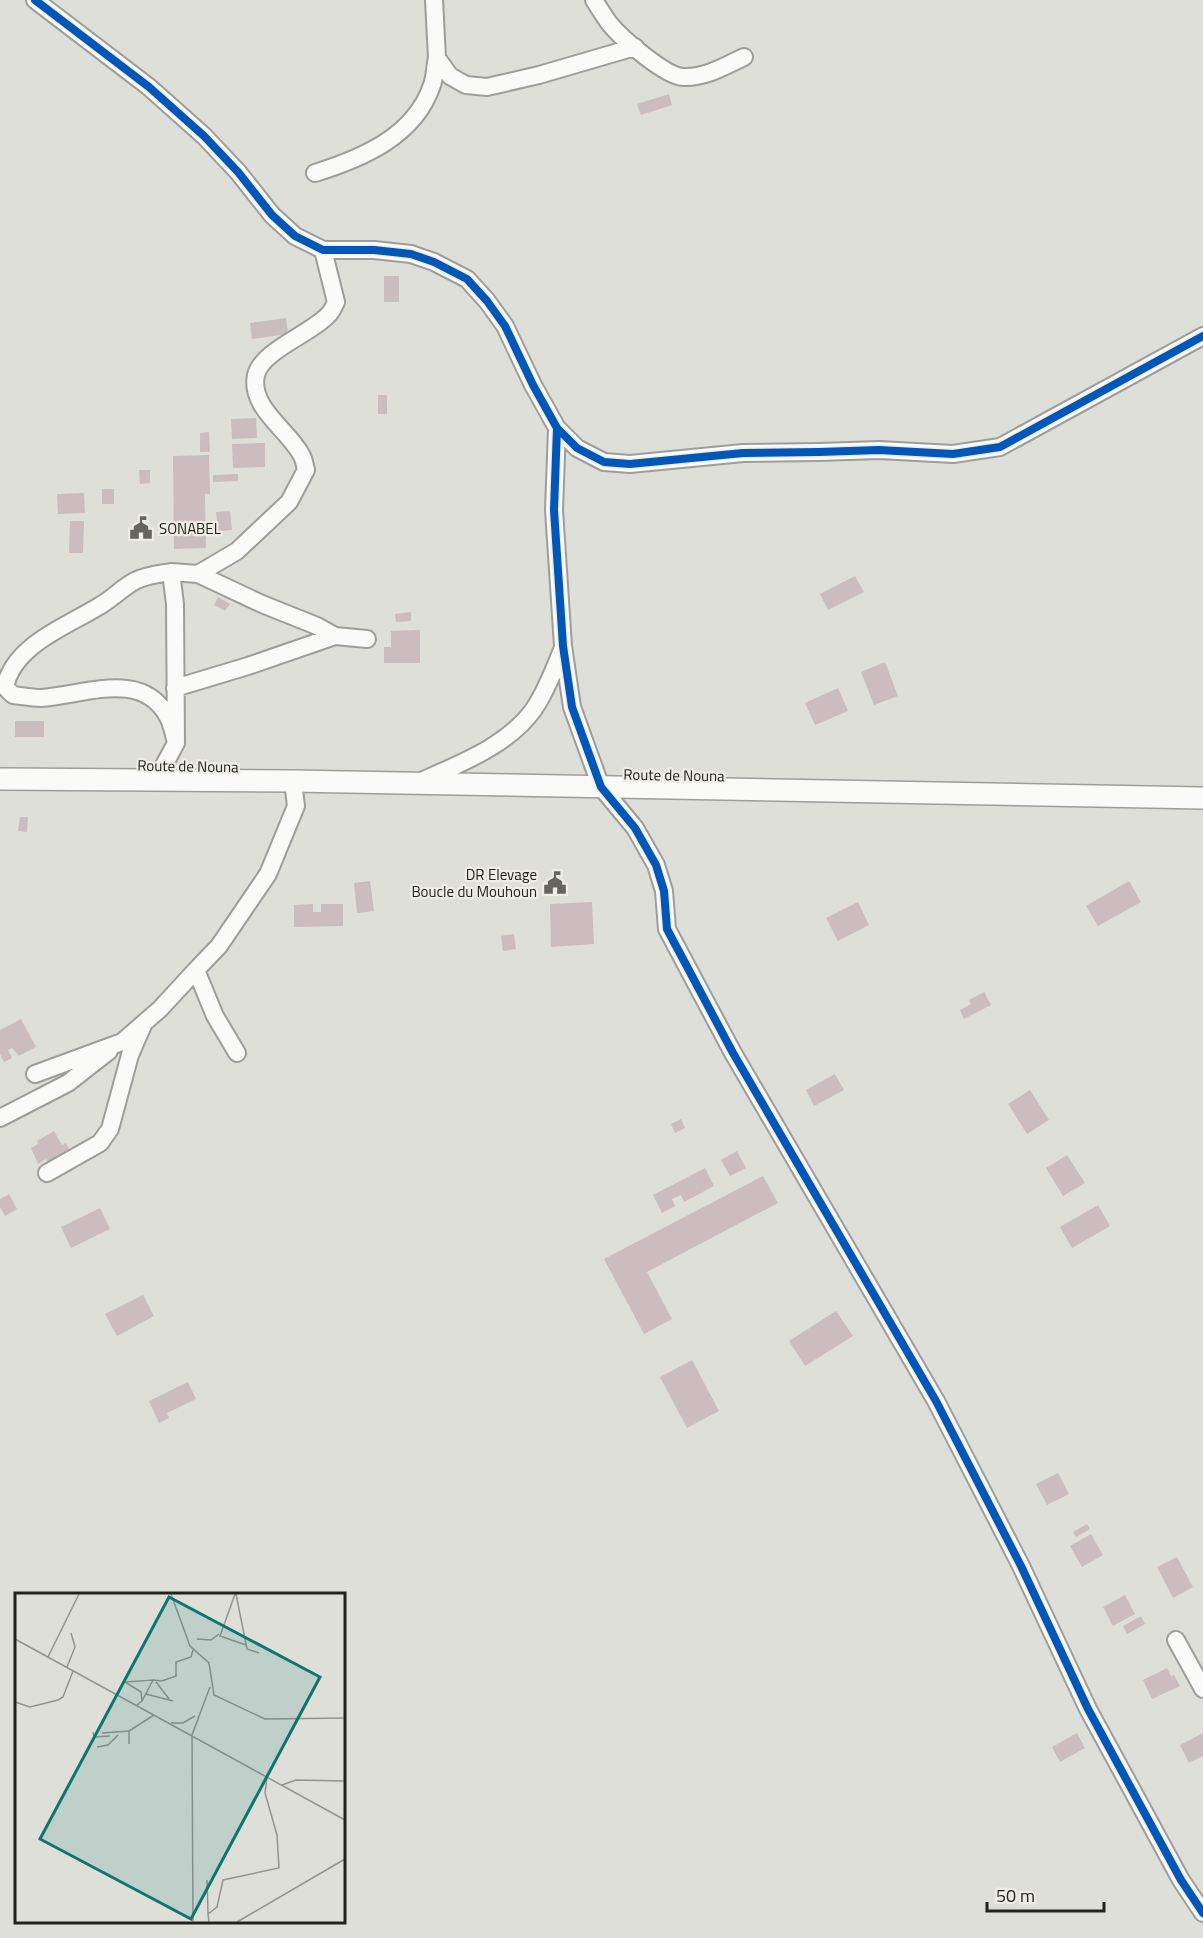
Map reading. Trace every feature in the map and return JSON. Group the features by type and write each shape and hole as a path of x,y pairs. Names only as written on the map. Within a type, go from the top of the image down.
{"main road":[{"name":"Route de Nouna","path":"0,779 293,781 1203,798"}],"street":[{"path":"35,0 149,87 204,136 238,172 272,215 295,236 323,250 374,250 411,254 434,262 467,279 505,326 533,385 557,428 577,448 604,462 630,465 743,453 879,450 952,454 1000,447 1203,336"},
{"path":"315,173 353,161 376,149 420,112 433,84 437,58 434,0"},
{"path":"594,0 610,24 635,47 658,67 681,77 715,71 744,57"},
{"path":"437,58 450,76 466,85 487,87 539,75 635,47"},
{"path":"198,574 237,551 289,502 306,470 302,457 261,404 255,384 257,372 275,350 330,314 336,302 323,250"},
{"path":"557,428 554,510 563,646 572,707 601,787 635,828 656,865 664,891 667,929 733,1053 936,1401 1021,1566 1088,1709 1181,1880 1203,1913"},
{"path":"156,780 176,743 175,604 171,572"},
{"path":"176,743 167,716 153,699 138,690 117,687 40,698 13,695 5,687 7,678 20,658 56,629 100,605 136,580 171,572 198,574 335,636 367,639"},
{"path":"175,688 335,636"},
{"path":"415,784 507,738 534,710 551,677 563,646"},
{"path":"0,1118 68,1083 122,1041 160,1009 219,946 268,874 296,806 293,781"},
{"path":"196,970 215,1016 237,1053"},
{"path":"47,1173 100,1143 110,1129 130,1055 145,1022"},
{"path":"35,1074 122,1041"},
{"path":"1176,1640 1203,1689"}],"building":[{"path":"669,94 672,105 641,115 637,104"},
{"path":"384,276 399,276 399,302 384,302"},
{"path":"286,318 288,334 252,339 250,323"},
{"path":"378,395 387,395 387,414 378,414"},
{"path":"256,418 257,438 232,439 231,419"},
{"path":"209,432 210,452 200,452 200,433"},
{"path":"265,443 265,467 233,468 232,444"},
{"path":"209,455 210,494 205,494 206,548 174,549 173,456"},
{"path":"139,470 150,470 150,483 140,484"},
{"path":"238,474 238,481 213,482 213,475"},
{"path":"102,489 114,489 114,504 102,504"},
{"path":"84,493 85,513 58,514 57,494"},
{"path":"230,511 232,530 218,531 216,512"},
{"path":"70,521 84,521 83,553 69,553"},
{"path":"855,576 864,592 828,610 820,594"},
{"path":"218,597 230,604 225,611 214,605"},
{"path":"411,612 411,621 396,622 395,614"},
{"path":"420,630 420,663 384,663 384,647 391,647 391,631"},
{"path":"885,662 898,696 874,705 861,672"},
{"path":"838,688 848,711 815,725 805,703"},
{"path":"15,721 44,721 44,737 15,737"},
{"path":"20,817 28,817 27,832 18,831"},
{"path":"370,881 374,911 357,913 354,883"},
{"path":"1129,881 1141,902 1098,926 1086,906"},
{"path":"592,902 594,944 551,947 550,904"},
{"path":"858,902 869,925 838,941 826,918"},
{"path":"313,904 313,912 321,912 321,904 343,904 343,926 294,927 294,905"},
{"path":"514,934 516,949 503,951 501,936"},
{"path":"984,992 991,1005 964,1019 960,1010 971,1004 969,1000"},
{"path":"21,1019 36,1047 19,1056 12,1048 8,1050 12,1058 4,1062 0,1054 0,1030"},
{"path":"835,1074 844,1090 814,1106 806,1090"},
{"path":"1030,1090 1049,1120 1027,1134 1008,1104"},
{"path":"681,1119 685,1128 675,1133 671,1124"},
{"path":"54,1131 62,1145 66,1143 71,1153 49,1165 46,1159 38,1164 31,1148 38,1144 37,1141"},
{"path":"737,1151 746,1168 730,1176 721,1160"},
{"path":"1067,1155 1085,1183 1063,1196 1046,1168"},
{"path":"705,1168 714,1186 684,1202 681,1195 672,1199 675,1206 662,1213 653,1195"},
{"path":"763,1176 778,1203 647,1272 672,1319 644,1334 604,1259"},
{"path":"9,1194 17,1209 5,1216 0,1207 0,1199"},
{"path":"1098,1205 1110,1226 1072,1248 1060,1227"},
{"path":"100,1208 110,1229 71,1248 61,1227"},
{"path":"143,1295 154,1316 117,1336 105,1314"},
{"path":"836,1311 853,1336 805,1366 789,1341"},
{"path":"692,1360 719,1411 687,1428 660,1377"},
{"path":"188,1382 196,1399 167,1413 169,1418 159,1423 149,1401"},
{"path":"1058,1473 1069,1494 1047,1505 1036,1484"},
{"path":"1087,1524 1090,1529 1076,1537 1073,1532"},
{"path":"1091,1534 1103,1555 1082,1567 1070,1546"},
{"path":"1177,1557 1193,1587 1173,1598 1157,1567"},
{"path":"1125,1595 1135,1614 1113,1626 1103,1607"},
{"path":"1141,1616 1145,1624 1127,1634 1123,1626"},
{"path":"1167,1668 1180,1686 1152,1699 1143,1680"},
{"path":"1077,1733 1085,1748 1060,1762 1052,1747"},
{"path":"1203,1733 1203,1756 1189,1763 1180,1745"}],"cycle path":[{"path":"35,0 149,87 204,136 238,172 272,215 295,236 323,250 374,250 411,254 434,262 467,279 505,326 533,385 557,428 577,448 604,462 630,464 743,453 879,450 953,454 1000,447 1203,336"},
{"path":"557,428 554,510 563,646 572,707 601,787 635,828 656,865 664,891 667,929 733,1053 936,1401 1021,1566 1088,1709 1181,1880 1203,1913"}],"place":[{"name":"SONABEL","path":"141,528"},
{"name":"DR Elevage Boucle du Mouhoun","path":"555,883"}]}
